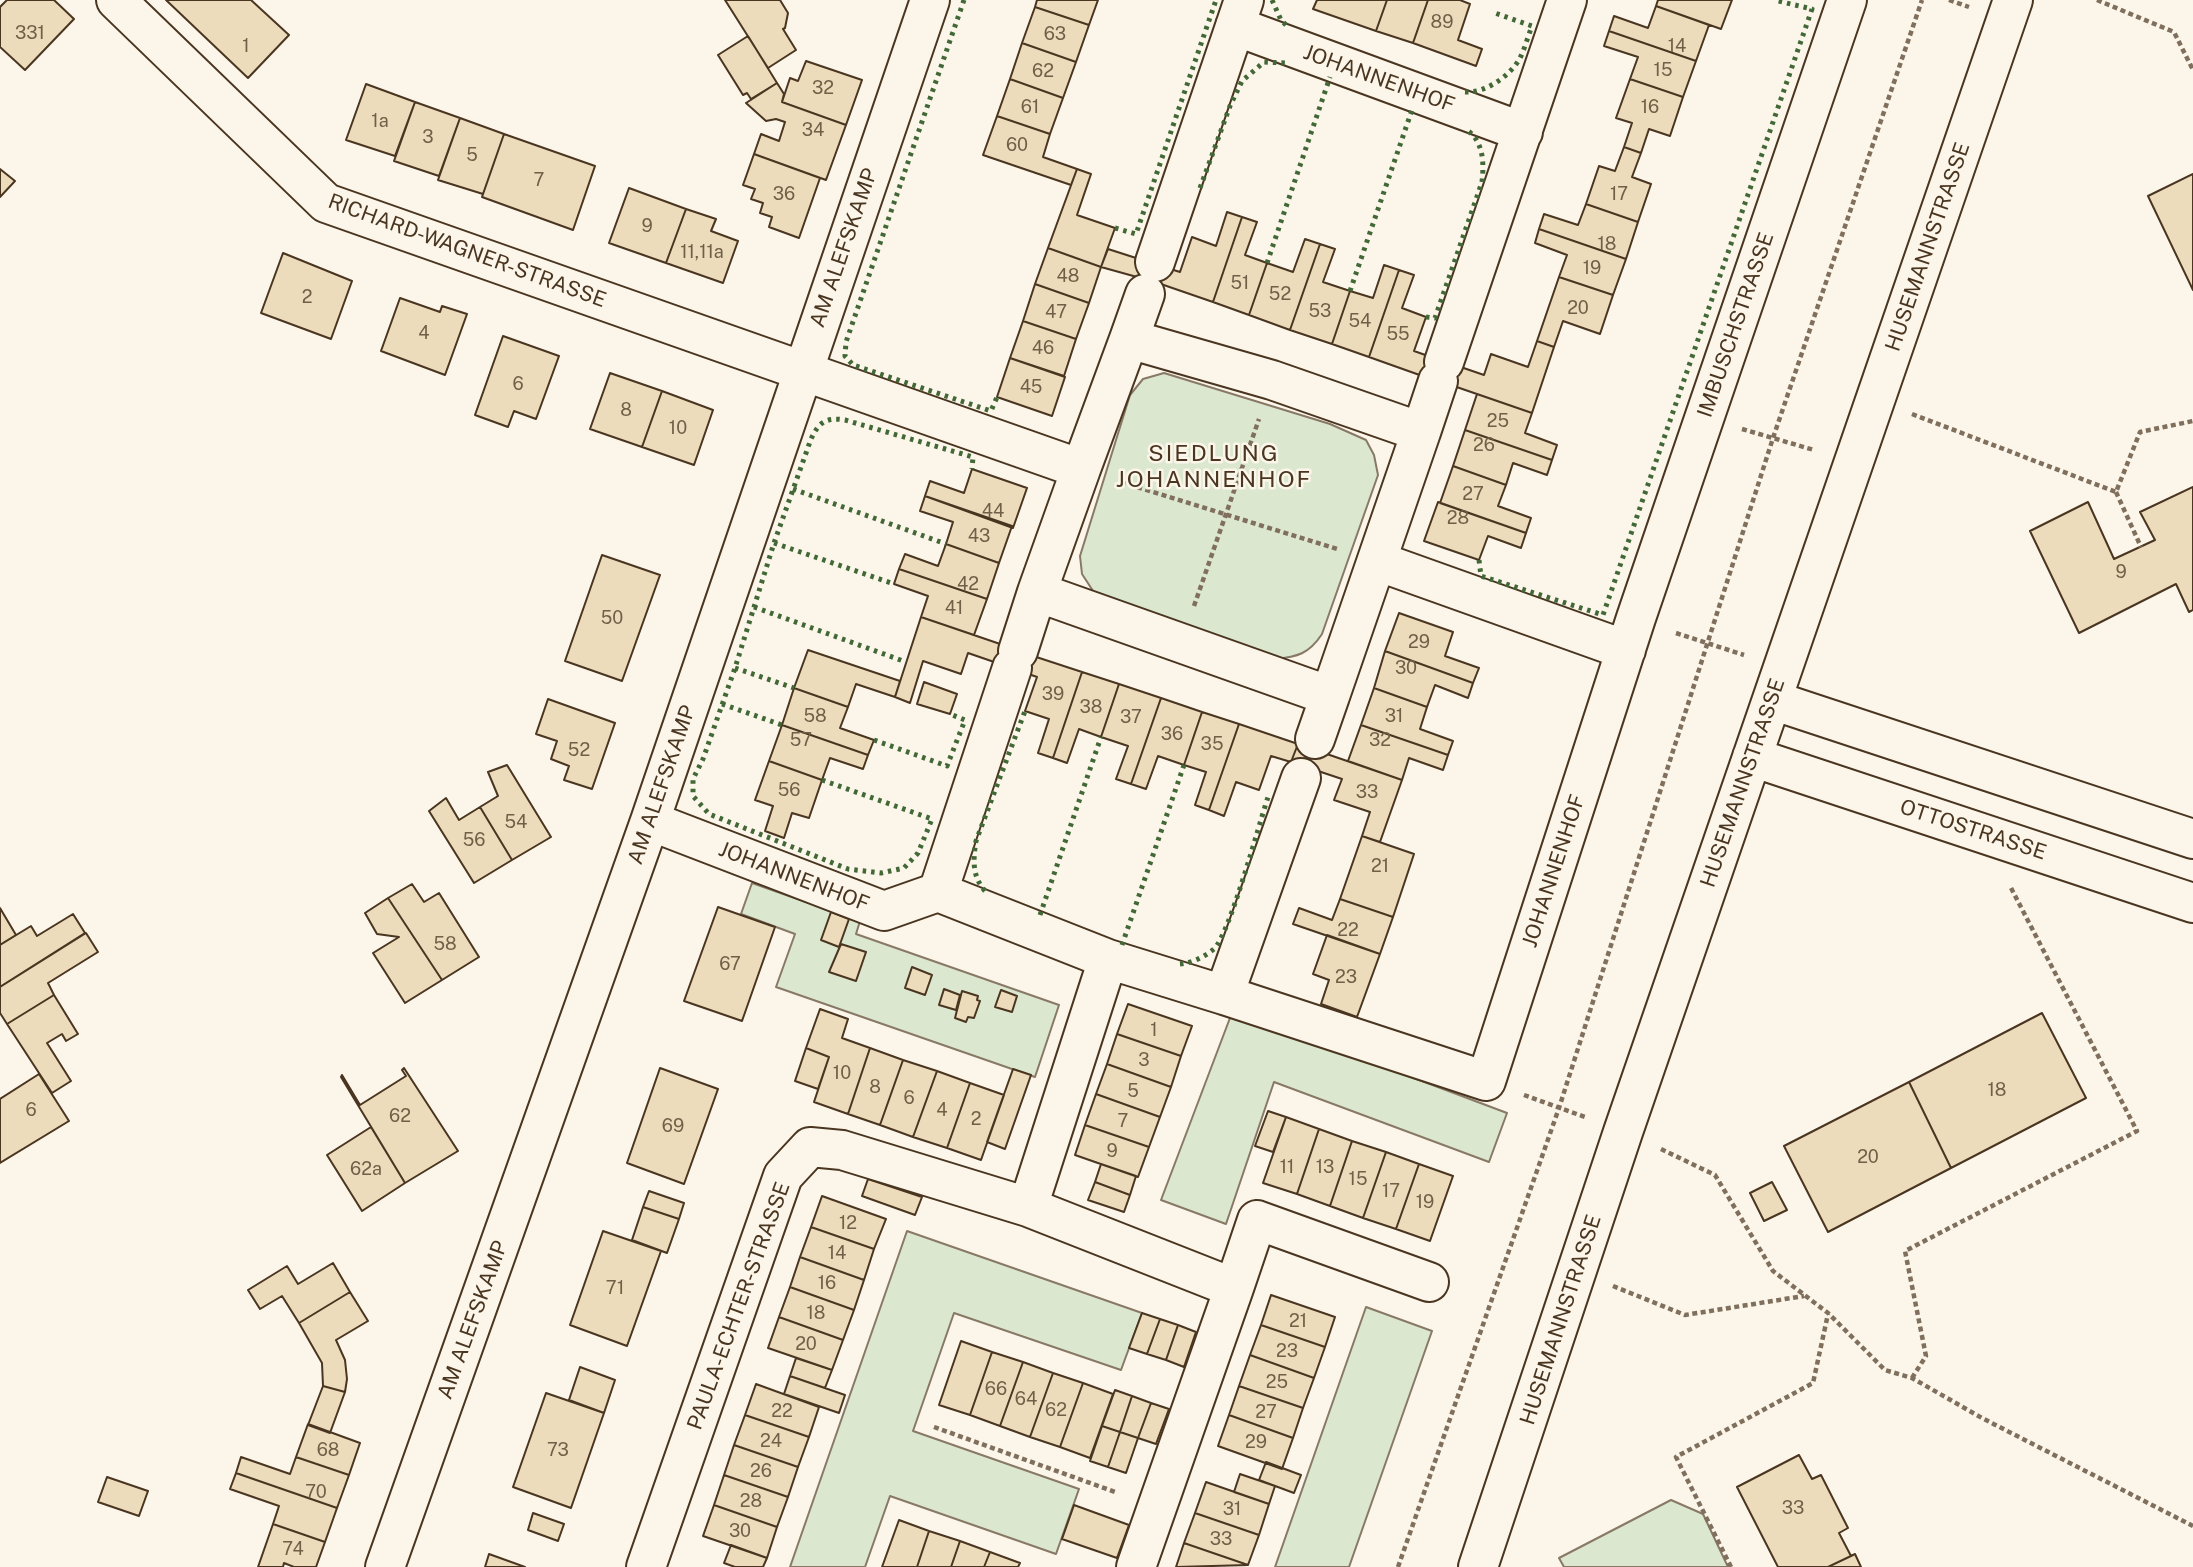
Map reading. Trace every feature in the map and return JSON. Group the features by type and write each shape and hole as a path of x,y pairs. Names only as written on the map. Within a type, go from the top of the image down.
{"street":[{"name":"RICHARD-WAGNER-STRASSE","path":"116,0 326,203 802,372"},
{"name":"AM ALEFSKAMP","path":"385,1567 650,821 929,0"},
{"path":"1315,738 1567,0"},
{"name":"IMBUSCHSTRASSE","path":"1626,650 1847,0"},
{"name":"HUSEMANNSTRASSE","path":"1478,1567 1623,1132 2013,0"},
{"name":"JOHANNENHOF","path":"650,821 884,911 938,892 1037,592 1129,339 1240,13 1522,132"},
{"path":"1129,339 1272,380 1421,432"},
{"path":"802,372 1080,469"},
{"path":"1377,561 1626,650"},
{"path":"1037,592 1330,696"},
{"name":"JOHANNENHOF","path":"1486,1081 1626,650"},
{"path":"1772,700 2193,839"},
{"name":"OTTOSTRASSE","path":"1752,757 2193,903"},
{"path":"1224,995 1301,778"},
{"path":"938,892 1108,959 1486,1081"},
{"path":"1028,1207 1108,959"},
{"name":"PAULA-ECHTER-STRASSE","path":"646,1567 783,1176 810,1147 842,1150 1028,1207 1234,1288"},
{"path":"1136,1567 1257,1220 1429,1282"}],"path":[{"path":"1398,1567 1559,1108 1773,438 1922,0"},
{"path":"1950,0 1966,6"},
{"path":"2097,0 2174,32 2193,70"},
{"path":"1181,643 1272,380"},
{"path":"1875,400 2116,492 2141,547"},
{"path":"2116,492 2140,432 2193,421"},
{"path":"1760,434 1823,453"},
{"path":"1080,469 1377,561"},
{"path":"1692,639 1725,649"},
{"path":"1912,1378 1926,1356 1905,1251 2137,1131 1983,833"},
{"path":"1486,1081 1623,1132 1715,1175 1773,1271 1828,1313 1885,1370 1912,1378 1982,1418 2193,1526"},
{"path":"1577,1272 1685,1315 1805,1296"},
{"path":"1731,1567 1676,1457 1813,1383 1828,1313"},
{"path":"934,1427 1156,1507"}],"green space":[{"path":"1164,373 1330,424 1366,440 1374,455 1378,475 1322,634 1302,653 1275,659 1095,594 1082,574 1080,556 1130,395 1143,379"},
{"path":"752,883 860,921 856,934 1059,1005 1035,1077 776,987 795,934 741,914"},
{"path":"1233,1010 1507,1113 1489,1162 1274,1082 1226,1224 1161,1200"},
{"path":"907,1231 1142,1313 1121,1370 954,1313 913,1431 1079,1489 1056,1554 890,1496 865,1567 790,1567"},
{"path":"1366,1307 1432,1331 1349,1567 1275,1567"},
{"path":"1671,1500 1703,1514 1728,1567 1564,1567 1559,1558"}],"building":[{"path":"7,0 54,0 74,19 25,70 0,47 0,7"},
{"path":"166,0 251,0 289,35 248,78"},
{"path":"725,0 780,0 788,13 783,29 796,50 768,68"},
{"path":"1037,0 1098,0 1089,25 1035,7"},
{"path":"1317,0 1387,0 1376,31 1313,9"},
{"path":"1387,0 1428,0 1413,43 1376,31"},
{"path":"1428,0 1460,0 1470,4 1458,40 1482,49 1476,66 1413,43"},
{"path":"1658,0 1732,0 1721,29 1656,6"},
{"path":"1656,6 1709,25 1696,61 1609,31 1614,16 1648,28"},
{"path":"1035,7 1089,25 1076,62 1022,43"},
{"path":"1609,31 1696,61 1683,97 1630,79 1638,57 1604,46"},
{"path":"748,36 777,83 751,99 747,93 743,95 718,55"},
{"path":"1022,43 1076,62 1063,98 1010,79"},
{"path":"806,61 862,80 846,125 782,102 790,78 798,81"},
{"path":"1010,79 1063,98 1050,134 997,116"},
{"path":"1630,79 1683,97 1670,136 1649,129 1641,153 1624,147 1632,123 1616,118"},
{"path":"777,83 784,94 782,102 846,125 826,180 754,154 761,134 779,141 785,122 776,119 766,121 746,103"},
{"path":"366,84 415,102 395,156 346,140"},
{"path":"415,102 460,118 439,176 394,161"},
{"path":"997,116 1050,134 1043,157 1077,169 1071,185 983,155"},
{"path":"460,118 504,134 483,194 438,180"},
{"path":"504,134 595,166 573,230 482,197"},
{"path":"1624,147 1641,153 1632,177 1651,184 1638,222 1586,204 1599,166 1615,171"},
{"path":"754,154 820,178 799,238 769,227 772,217 760,213 763,203 751,199 755,189 743,185"},
{"path":"0,169 15,181 0,197"},
{"path":"1077,169 1091,174 1077,215 1115,228 1101,267 1048,248"},
{"path":"2193,174 2193,290 2148,196"},
{"path":"629,188 686,209 666,263 609,243"},
{"path":"1586,204 1638,222 1626,259 1539,229 1544,214 1578,225"},
{"path":"686,209 716,219 711,231 738,241 723,283 666,263"},
{"path":"1227,212 1242,217 1213,302 1155,282 1161,266 1180,272 1192,237 1216,246"},
{"path":"1242,217 1257,222 1245,255 1267,263 1249,315 1213,302"},
{"path":"1539,229 1626,259 1613,295 1559,277 1567,255 1535,243"},
{"path":"1305,239 1320,244 1290,330 1249,315 1267,263 1293,272"},
{"path":"1320,244 1335,249 1323,282 1350,291 1332,344 1290,330"},
{"path":"1048,248 1101,267 1089,303 1035,284"},
{"path":"1108,249 1161,266 1155,282 1101,267"},
{"path":"283,253 352,281 331,339 261,313"},
{"path":"1384,265 1399,270 1369,357 1332,344 1350,291 1373,298"},
{"path":"1399,270 1414,275 1402,308 1426,317 1414,351 1434,358 1428,378 1369,357"},
{"path":"1559,277 1613,295 1600,334 1563,321 1554,347 1537,341"},
{"path":"1035,284 1089,303 1076,339 1023,321"},
{"path":"400,298 440,312 442,306 467,314 445,375 381,351"},
{"path":"1023,321 1076,339 1064,376 1010,358"},
{"path":"503,336 559,356 536,419 514,411 508,427 475,415"},
{"path":"1537,341 1554,347 1532,413 1445,383 1452,364 1484,375 1491,354 1528,367"},
{"path":"1010,358 1065,377 1052,416 997,397"},
{"path":"610,373 662,391 642,447 590,429"},
{"path":"662,391 713,410 694,465 642,447"},
{"path":"1477,394 1532,413 1525,433 1557,445 1552,460 1465,430"},
{"path":"1465,430 1552,460 1547,475 1513,463 1506,485 1453,466"},
{"path":"1453,466 1506,485 1498,506 1531,518 1526,533 1440,503"},
{"path":"972,469 1027,488 1013,528 925,496 930,481 964,493"},
{"path":"2193,487 2193,610 2189,612 2176,584 2079,633 2030,531 2088,502 2114,559 2155,540 2140,512"},
{"path":"925,496 1012,526 999,563 946,544 953,522 920,511"},
{"path":"1438,502 1526,533 1521,548 1488,536 1479,560 1424,541"},
{"path":"946,544 999,563 987,599 899,569 905,554 938,566"},
{"path":"602,555 660,575 622,681 565,661"},
{"path":"899,569 987,599 974,635 921,617 928,596 894,584"},
{"path":"1399,613 1453,632 1445,656 1479,668 1473,683 1385,651"},
{"path":"921,617 1006,646 1000,664 968,653 961,674 923,661 910,703 895,697"},
{"path":"808,650 900,681 895,697 856,684 848,707 794,688"},
{"path":"1018,651 1082,672 1053,758 1038,753 1049,719 1025,711 1037,677 1000,664"},
{"path":"1385,651 1473,683 1468,698 1435,685 1427,707 1374,688"},
{"path":"1082,672 1119,684 1101,737 1079,729 1067,763 1053,758"},
{"path":"924,682 957,694 950,714 917,704"},
{"path":"1119,684 1161,698 1131,784 1116,779 1128,746 1101,737"},
{"path":"794,688 848,707 840,728 874,740 868,755 782,725"},
{"path":"1374,688 1427,707 1420,729 1453,741 1448,755 1361,725"},
{"path":"1161,698 1202,712 1184,765 1158,756 1146,789 1131,784"},
{"path":"548,699 615,723 592,789 564,780 569,766 551,759 557,741 536,734"},
{"path":"1202,712 1239,724 1209,810 1195,805 1206,772 1184,765"},
{"path":"1239,724 1298,744 1291,762 1271,756 1259,790 1236,782 1224,816 1209,810"},
{"path":"782,725 868,755 863,769 830,758 822,780 769,761"},
{"path":"1361,725 1448,755 1443,770 1409,758 1402,780 1348,761"},
{"path":"1298,744 1402,780 1380,842 1362,836 1370,812 1334,800 1342,779 1291,762"},
{"path":"769,761 822,780 809,818 792,813 784,838 765,831 773,806 755,800"},
{"path":"507,765 551,837 512,860 480,807 498,796 488,772"},
{"path":"446,798 459,820 480,807 512,860 474,883 429,811"},
{"path":"1362,836 1414,854 1393,917 1340,899"},
{"path":"412,884 424,902 439,893 479,957 442,980 388,898"},
{"path":"388,898 442,980 405,1003 373,953 399,937 377,934 365,913"},
{"path":"1340,899 1393,917 1380,954 1293,924 1299,908 1332,920"},
{"path":"718,907 775,927 742,1021 684,1001"},
{"path":"0,908 16,935 0,945"},
{"path":"831,912 849,919 839,947 821,940"},
{"path":"73,914 85,933 0,987 0,945 31,926 37,936"},
{"path":"86,933 98,952 48,983 54,995 7,1024 0,1013 0,987"},
{"path":"1327,935 1380,954 1357,1017 1321,1004 1329,980 1313,974"},
{"path":"841,944 866,952 856,981 829,972"},
{"path":"912,967 932,975 925,995 905,988"},
{"path":"944,989 960,995 956,1010 939,1005"},
{"path":"1001,990 1017,996 1012,1012 995,1007"},
{"path":"962,991 978,996 977,1000 980,1001 974,1018 968,1017 966,1022 955,1018"},
{"path":"54,995 78,1034 66,1041 62,1034 47,1043 71,1081 52,1093 7,1024"},
{"path":"1128,1004 1192,1026 1181,1056 1117,1034"},
{"path":"820,1009 848,1019 842,1038 870,1048 848,1114 814,1102 829,1057 806,1048"},
{"path":"2042,1013 2086,1098 1951,1168 1909,1082"},
{"path":"1117,1034 1181,1056 1171,1087 1107,1064"},
{"path":"806,1048 829,1057 818,1089 795,1081"},
{"path":"870,1048 903,1060 880,1125 848,1114"},
{"path":"903,1060 937,1071 913,1137 880,1125"},
{"path":"1107,1064 1171,1087 1160,1117 1096,1094"},
{"path":"404,1068 458,1151 405,1183 341,1077 342,1075 360,1105 406,1076 402,1070"},
{"path":"660,1068 718,1089 684,1184 627,1163"},
{"path":"1013,1069 1031,1075 1005,1149 987,1142"},
{"path":"937,1071 970,1083 947,1148 913,1137"},
{"path":"39,1074 69,1121 0,1163 0,1099"},
{"path":"1909,1082 1951,1168 1828,1232 1784,1146"},
{"path":"970,1083 1004,1095 981,1160 947,1148"},
{"path":"1096,1094 1160,1117 1149,1147 1085,1125"},
{"path":"1268,1111 1286,1117 1273,1152 1255,1146"},
{"path":"1286,1117 1319,1129 1297,1194 1263,1183"},
{"path":"1085,1125 1149,1147 1138,1177 1075,1155"},
{"path":"371,1127 405,1183 362,1211 327,1155"},
{"path":"1319,1129 1352,1141 1330,1206 1297,1194"},
{"path":"1352,1141 1386,1152 1363,1218 1330,1206"},
{"path":"1386,1152 1419,1164 1396,1229 1363,1218"},
{"path":"1101,1164 1136,1176 1130,1195 1095,1182"},
{"path":"1419,1164 1453,1176 1430,1241 1396,1229"},
{"path":"868,1179 922,1197 915,1215 862,1196"},
{"path":"1095,1182 1130,1195 1124,1212 1088,1200"},
{"path":"1772,1182 1787,1210 1764,1221 1750,1193"},
{"path":"649,1191 684,1203 679,1219 643,1207"},
{"path":"822,1196 886,1219 874,1249 811,1227"},
{"path":"643,1207 679,1219 667,1253 632,1240"},
{"path":"811,1227 874,1249 864,1280 800,1257"},
{"path":"603,1231 661,1251 627,1346 570,1325"},
{"path":"800,1257 864,1280 854,1310 790,1287"},
{"path":"333,1263 350,1292 299,1323 282,1296 260,1309 248,1290 287,1266 298,1284"},
{"path":"790,1287 854,1310 843,1340 779,1317"},
{"path":"350,1292 368,1321 336,1340 345,1360 345,1392 323,1386 322,1363 299,1323"},
{"path":"1271,1295 1335,1317 1325,1347 1261,1325"},
{"path":"1142,1313 1160,1319 1147,1354 1129,1348"},
{"path":"779,1317 843,1340 832,1370 768,1348"},
{"path":"1160,1319 1178,1325 1166,1360 1147,1354"},
{"path":"1178,1325 1196,1332 1184,1367 1166,1360"},
{"path":"1261,1325 1325,1347 1314,1378 1250,1355"},
{"path":"961,1341 992,1352 970,1415 939,1405"},
{"path":"992,1352 1023,1362 1000,1426 970,1415"},
{"path":"1250,1355 1314,1378 1303,1408 1239,1386"},
{"path":"796,1358 832,1370 825,1388 790,1376"},
{"path":"1023,1362 1053,1373 1030,1437 1000,1426"},
{"path":"580,1367 615,1380 604,1413 569,1400"},
{"path":"1053,1373 1083,1383 1060,1447 1030,1437"},
{"path":"790,1376 845,1395 839,1413 784,1394"},
{"path":"1083,1383 1113,1394 1090,1458 1060,1447"},
{"path":"756,1384 819,1407 809,1437 745,1415"},
{"path":"323,1386 345,1392 330,1433 308,1425"},
{"path":"1239,1386 1303,1408 1293,1438 1229,1415"},
{"path":"1115,1390 1132,1396 1120,1432 1102,1426"},
{"path":"546,1393 604,1413 571,1508 513,1487"},
{"path":"1132,1396 1151,1403 1138,1438 1120,1432"},
{"path":"1151,1403 1169,1409 1156,1444 1138,1438"},
{"path":"745,1415 809,1437 798,1467 734,1445"},
{"path":"1229,1415 1293,1438 1282,1469 1218,1446"},
{"path":"308,1424 360,1443 349,1475 296,1457"},
{"path":"1102,1426 1120,1432 1108,1467 1090,1461"},
{"path":"1120,1432 1138,1438 1126,1473 1108,1467"},
{"path":"734,1445 798,1467 788,1497 724,1475"},
{"path":"1799,1455 1812,1479 1821,1475 1848,1528 1839,1533 1851,1556 1828,1567 1778,1567 1737,1487"},
{"path":"241,1457 290,1474 296,1457 349,1475 337,1508 236,1473"},
{"path":"1266,1462 1301,1475 1294,1493 1259,1480"},
{"path":"236,1473 337,1508 325,1542 273,1524 279,1506 230,1489"},
{"path":"1240,1474 1275,1486 1269,1504 1234,1492"},
{"path":"724,1475 788,1497 777,1527 714,1505"},
{"path":"107,1477 148,1491 139,1516 98,1502"},
{"path":"1206,1482 1269,1504 1259,1535 1195,1513"},
{"path":"714,1505 777,1527 767,1558 703,1536"},
{"path":"1074,1505 1129,1525 1117,1558 1062,1539"},
{"path":"533,1513 564,1524 558,1541 528,1530"},
{"path":"1195,1513 1259,1535 1248,1565 1184,1543"},
{"path":"899,1520 929,1531 917,1567 882,1567"},
{"path":"273,1524 325,1542 316,1567 294,1567 284,1563 283,1567 258,1567"},
{"path":"929,1531 960,1541 951,1567 917,1567"},
{"path":"960,1541 990,1552 984,1567 951,1567"},
{"path":"1184,1543 1248,1565 1176,1567"},
{"path":"731,1545 767,1558 763,1567 735,1567 724,1563"},
{"path":"990,1552 1020,1563 1018,1567 984,1567"},
{"path":"489,1554 525,1567 485,1567"},
{"path":"1855,1554 1861,1567 1828,1567 1851,1556"}],"hedge":[{"path":"964,0 846,342 845,356 853,365 991,411 997,397"},
{"path":"1115,228 1136,234 1216,0"},
{"path":"1272,0 1281,20 1289,28"},
{"path":"1479,560 1481,576 1603,615 1812,9 1774,0"},
{"path":"1465,92 1481,90 1510,71 1520,58 1532,26 1492,12"},
{"path":"1200,188 1242,81 1264,62 1285,63"},
{"path":"1267,263 1330,77"},
{"path":"1350,291 1413,107"},
{"path":"1426,317 1435,318 1482,182 1483,161 1480,147 1467,130"},
{"path":"822,780 932,819 918,853 904,868 881,873 848,869 709,814 693,796 693,779 703,759 735,668 774,543 811,439 824,422 833,419 845,420 973,457 972,469"},
{"path":"793,489 946,544"},
{"path":"774,543 894,584"},
{"path":"754,607 906,662"},
{"path":"735,668 794,688"},
{"path":"722,704 782,725"},
{"path":"985,891 974,867 976,841 1025,711"},
{"path":"874,740 947,766 965,720 950,714"},
{"path":"1040,915 1101,737"},
{"path":"1122,945 1184,765"},
{"path":"1180,964 1206,955 1221,939 1236,901 1268,797"}],"district":[{"name":"SIEDLUNG JOHANNENHOF","path":"1214,467"}]}
